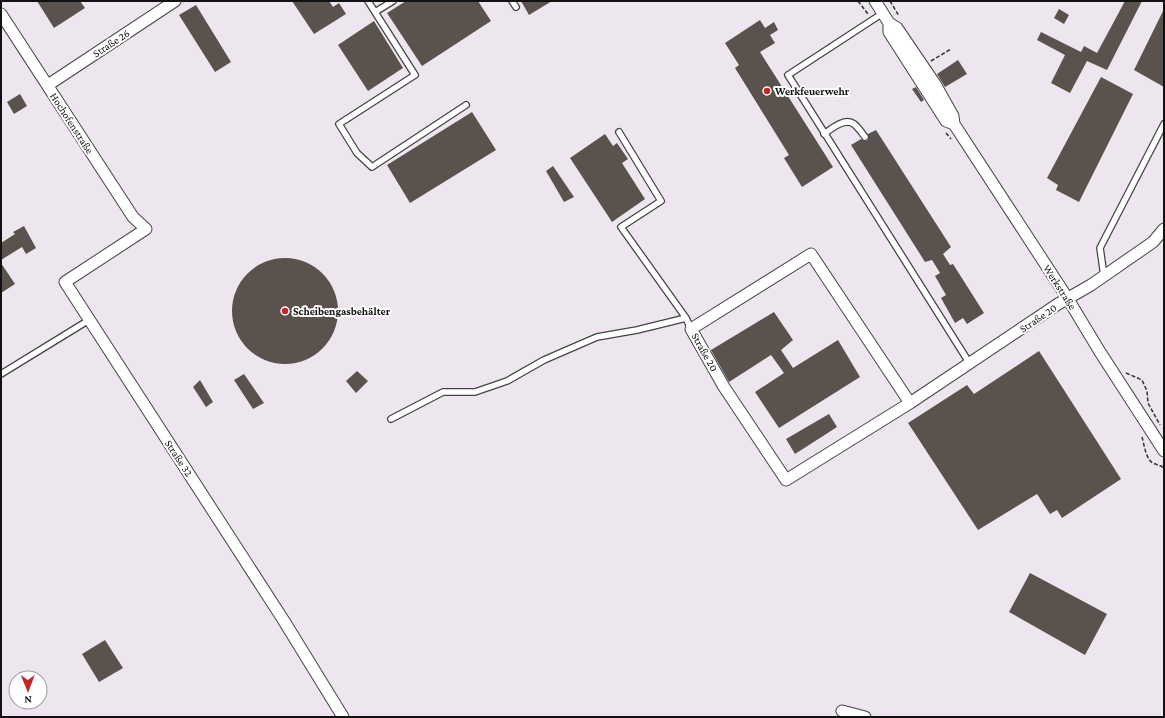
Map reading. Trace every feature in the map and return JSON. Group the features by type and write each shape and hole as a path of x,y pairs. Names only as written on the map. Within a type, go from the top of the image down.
{"street":[{"name":"Straße 26","path":"48,85 175,1"},
{"name":"Werkstraße","path":"875,1 889,24 898,28 935,84 953,116 954,124 1068,299 1100,352 1164,451"},
{"name":"Hochofenstraße","path":"1,14 133,216 146,229"},
{"name":"Straße 32","path":"146,229 65,282 272,602 343,717"},
{"name":"Straße 20","path":"910,403 811,254 691,329 724,387 786,480 910,403 1058,304 1104,276 1153,242 1164,229"},
{"path":"842,711 865,717"}],"lane":[{"path":"368,1 415,74 339,124 357,153 372,167 466,105"},
{"path":"375,12 393,1"},
{"path":"512,1 516,6"},
{"path":"883,13 788,75 970,364"},
{"path":"824,134 833,127 842,123 850,122 854,124 865,137"},
{"path":"1104,276 1100,248 1164,124"},
{"path":"618,132 661,201 621,227 686,318 691,329"},
{"path":"391,419 443,392 475,392 507,381 544,360 597,337 638,330 686,318"},
{"path":"1,374 89,320"}],"path":[{"path":"927,63 951,50"},
{"path":"942,128 952,140"},
{"path":"1142,436 1149,459 1152,463 1160,465 1164,468"}],"shaded area":[{"path":"1,1 1164,1 1164,717 1,717"}],"building":[{"path":"37,1 80,1 85,8 54,28"},
{"path":"292,1 329,1 333,7 339,3 346,14 314,34"},
{"path":"406,1 478,1 491,21 422,66 387,13"},
{"path":"521,1 552,1 529,15"},
{"path":"1125,1 1142,1 1107,70 1087,61 1070,93 1051,83 1065,55 1037,40 1041,32 1081,52 1084,46 1097,53"},
{"path":"196,5 231,62 215,72 179,15"},
{"path":"1059,9 1069,15 1064,24 1054,18"},
{"path":"1164,9 1164,87 1134,70"},
{"name":"Werkfeuerwehr","path":"760,20 765,28 774,22 778,30 770,35 775,43 760,52 833,167 802,187 784,158 789,155 735,68 739,65 725,43"},
{"path":"374,21 403,68 368,91 338,45"},
{"path":"958,60 967,74 945,87 937,74"},
{"path":"1101,77 1133,94 1079,202 1056,190 1058,185 1047,178"},
{"path":"916,87 924,100 921,102 912,89"},
{"path":"20,94 27,106 14,114 7,102"},
{"path":"472,112 496,150 410,203 387,165"},
{"path":"876,130 951,247 943,254 950,265 953,264 984,313 967,324 963,318 955,323 941,298 946,295 935,276 940,273 932,260 925,262 851,145 861,139 867,141 869,138 868,134"},
{"path":"605,134 613,146 617,143 628,159 622,163 645,199 612,222 570,158"},
{"path":"553,166 574,197 564,202 546,171"},
{"path":"24,226 36,248 26,254 22,247 1,260 1,243 15,234 13,232"},
{"name":"Scheibengasbehälter","path":"285,258 305,262 322,274 334,291 338,311 334,331 322,348 305,360 285,364 265,360 248,348 236,331 232,311 236,291 248,274 265,262"},
{"path":"1,263 15,284 1,293"},
{"path":"774,312 793,340 781,350 793,368 838,340 860,377 779,428 755,392 784,373 771,355 729,382 711,350"},
{"path":"1039,351 1121,479 1062,518 1057,510 1050,514 1037,494 978,530 908,423 967,385 974,394"},
{"path":"357,371 368,381 356,393 346,381"},
{"path":"244,374 264,403 253,409 234,380"},
{"path":"200,380 213,402 206,407 193,387"},
{"path":"829,414 837,427 795,454 786,439"},
{"path":"1030,573 1107,614 1085,655 1009,612"},
{"path":"105,640 123,668 99,682 82,654"}],"place":[{"name":"Werkfeuerwehr","path":"767,91"},
{"name":"Scheibengasbehälter","path":"285,311"}]}
